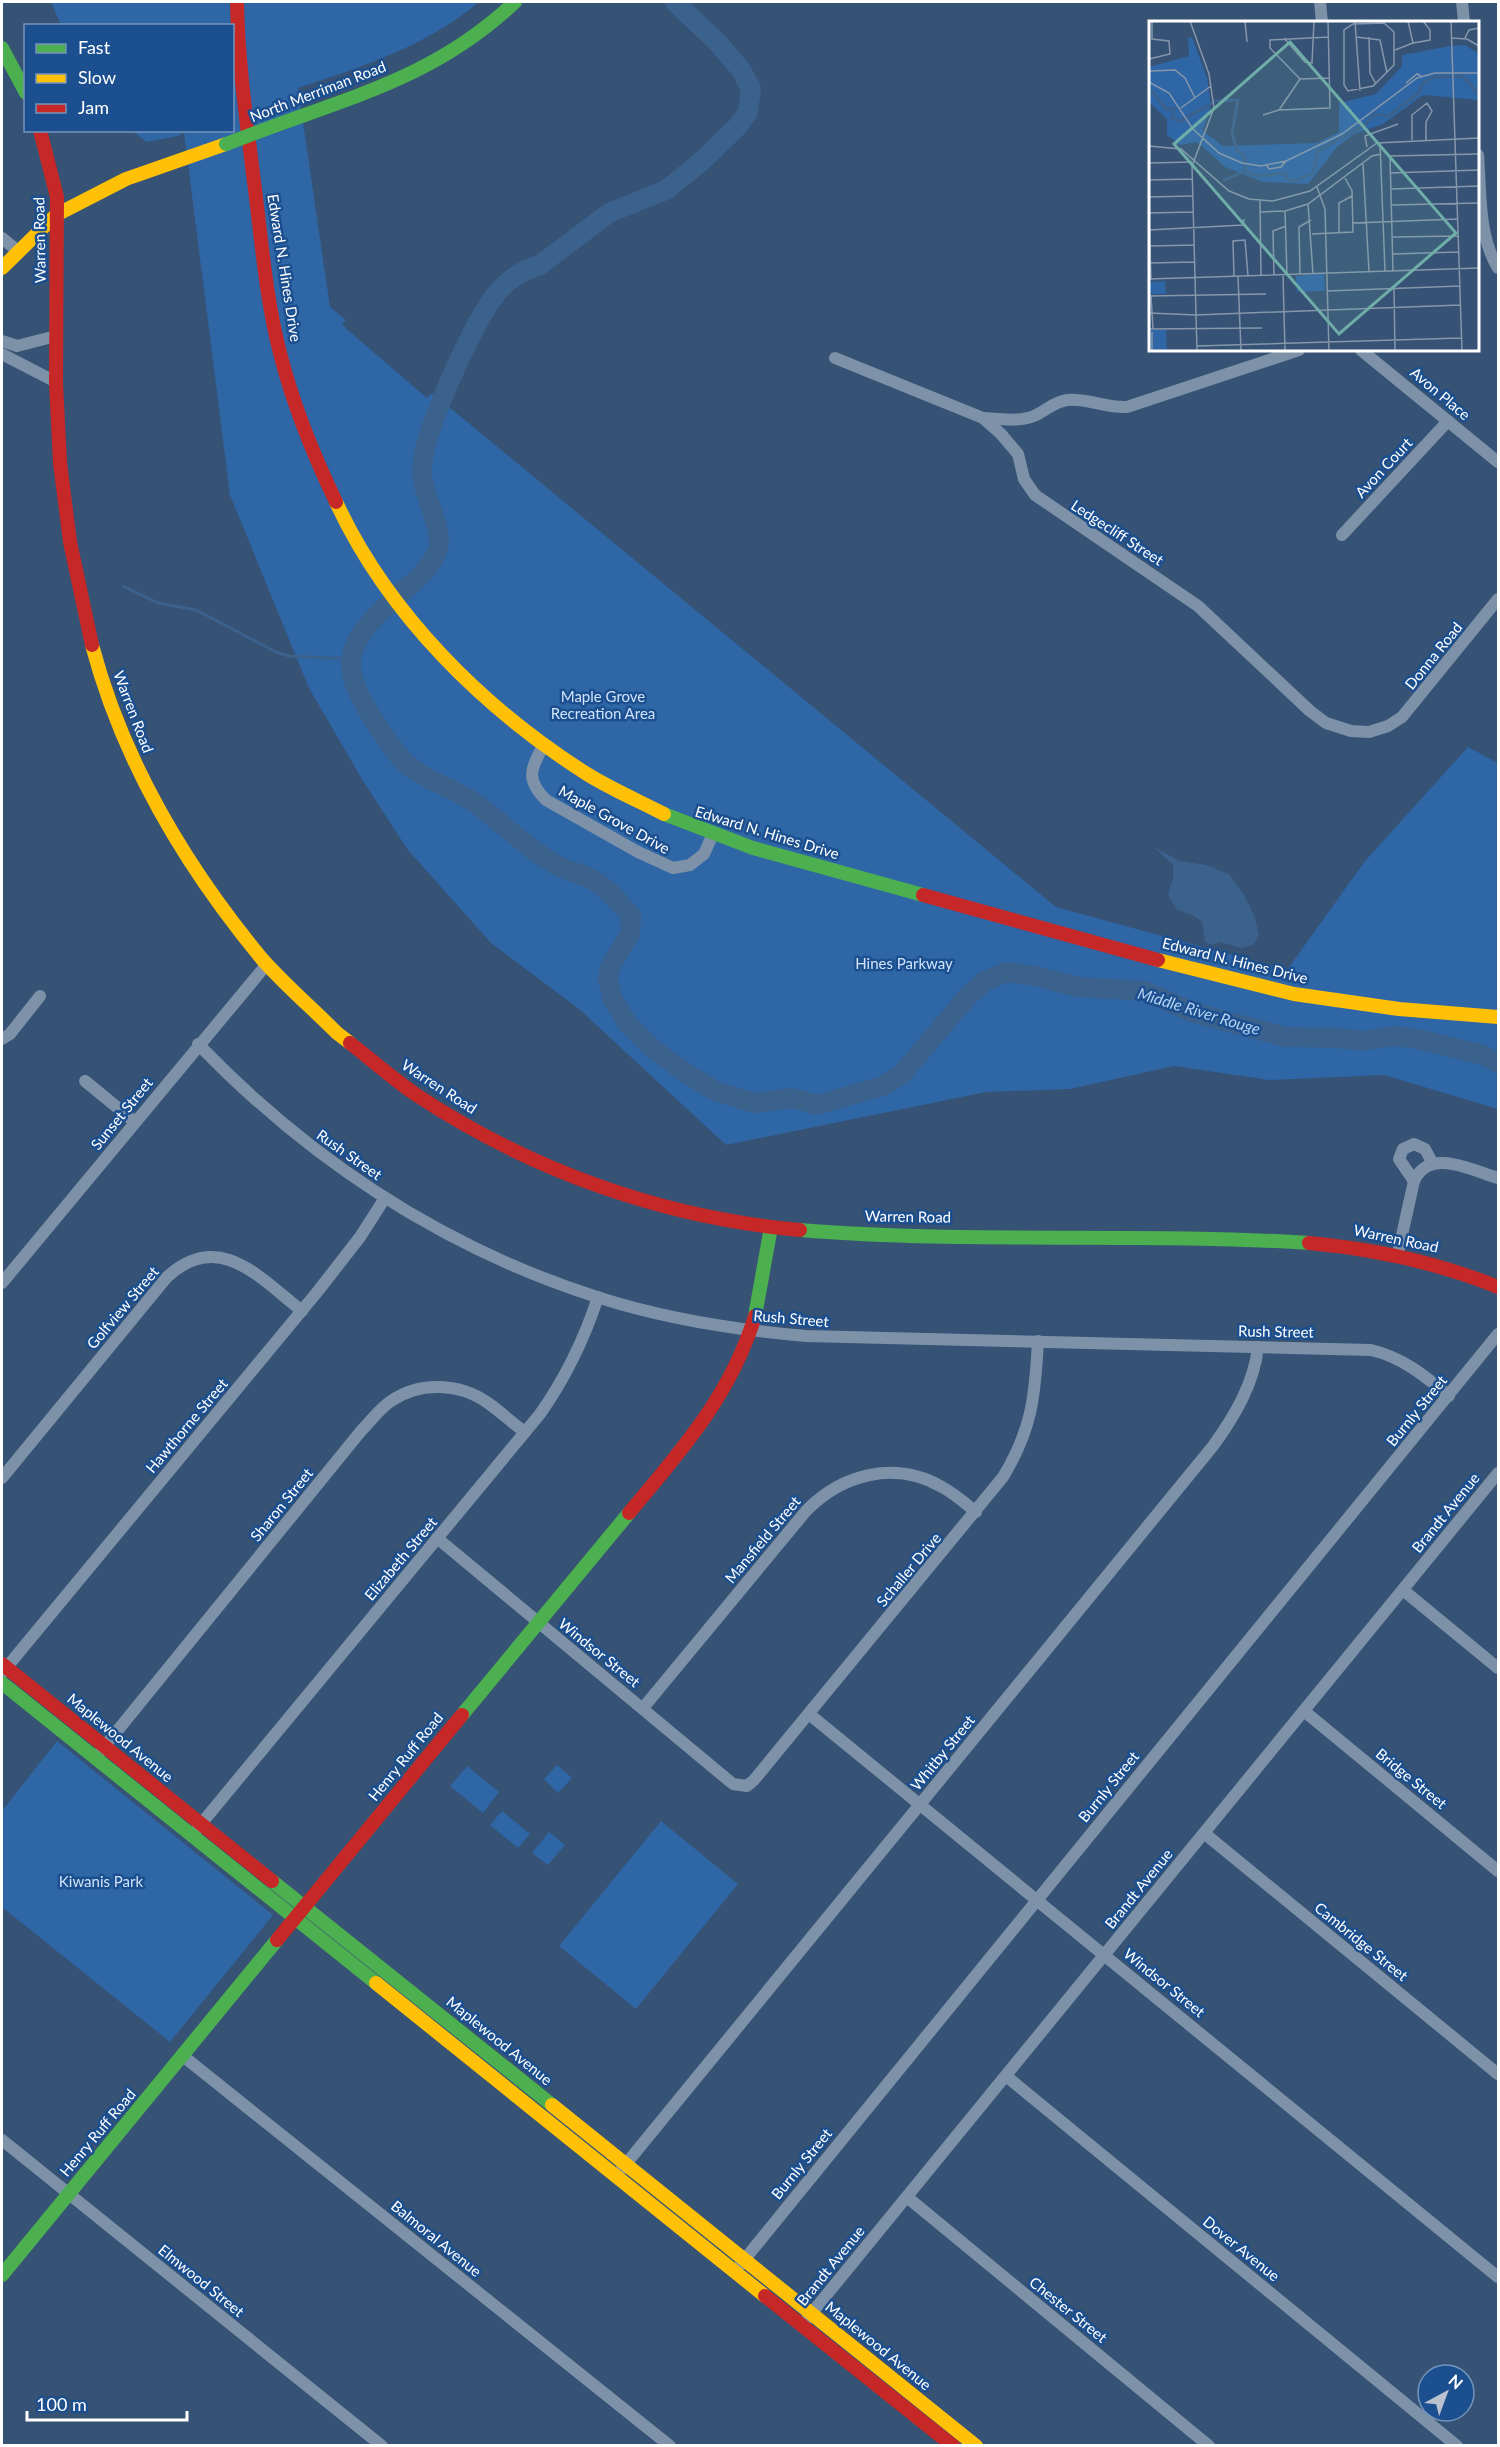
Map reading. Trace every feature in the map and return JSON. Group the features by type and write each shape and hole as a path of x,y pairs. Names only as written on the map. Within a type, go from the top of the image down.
{"street":[{"name":"Edward N. Hines Drive","path":"237,2 238,42 270,309 293,401 312,454 380,579 407,615 434,649 466,682 543,746 594,780 630,800 712,836 1198,971 1294,994 1399,1009 1498,1017"},
{"name":"North Merriman Road","path":"2,268 57,215 126,179 274,126 430,65 476,38 514,2"},
{"path":"1320,2 1322,21"},
{"path":"1462,2 1464,21"},
{"path":"2,48 24,89"},
{"name":"Warren Road","path":"41,132 56,187 56,382 61,467 70,547 89,636 108,698 132,758 170,830 222,909 267,964 315,1014 361,1054 429,1103 494,1141 550,1167 618,1194 696,1215 771,1227 846,1232 1313,1242 1353,1245 1398,1253 1463,1272 1498,1287"},
{"path":"1479,166 1485,234 1498,268"},
{"path":"2,238 19,252"},
{"path":"2,341 17,346 56,336"},
{"path":"983,418 1013,419 1034,416 1051,405 1070,400 1082,400 1114,408 1134,405 1296,351"},
{"name":"Avon Place","path":"1363,351 1498,462"},
{"path":"2,354 56,382"},
{"name":"Ledgecliff Street","path":"835,358 983,418 1018,454 1024,479 1035,495 1198,606 1316,717 1351,731 1369,732 1388,726"},
{"name":"Avon Court","path":"1342,536 1448,421"},
{"name":"Donna Road","path":"1388,726 1410,710 1498,599"},
{"name":"Maple Grove Drive","path":"543,746 531,768 532,780 537,790 546,800 638,852 673,868 690,865 704,854 712,836"},
{"name":"Sunset Street","path":"2,1283 198,1044 267,964"},
{"path":"2,1039 10,1035 40,996"},
{"name":"Rush Street","path":"198,1044 237,1084 284,1126 385,1198 434,1227 482,1251 598,1297 707,1324 840,1338 1360,1349 1381,1352 1410,1365 1449,1396"},
{"path":"86,1081 135,1122"},
{"path":"1414,1181 1399,1159 1402,1149 1414,1144 1425,1149 1432,1162"},
{"path":"1398,1253 1418,1171 1432,1162 1446,1162 1498,1178"},
{"name":"Hawthorne Street","path":"3,1669 302,1311 360,1237 385,1198"},
{"name":"Henry Ruff Road","path":"2,2275 691,1439 730,1379 750,1330 757,1308 771,1227"},
{"name":"Golfview Street","path":"2,1478 167,1277 183,1265 202,1257 232,1260 247,1268 302,1311"},
{"name":"Elizabeth Street","path":"192,1835 551,1399 585,1336 598,1297"},
{"name":"Burnly Street","path":"735,2271 1498,1334"},
{"name":"Schaller Drive","path":"743,1786 754,1780 1004,1477 1017,1455 1035,1396 1038,1341"},
{"name":"Whitby Street","path":"621,2170 1213,1446 1226,1429 1245,1391 1258,1347"},
{"name":"Sharon Street","path":"95,1758 361,1431 390,1402 407,1392 423,1388 457,1389 488,1402 525,1432"},
{"name":"Mansfield Street","path":"643,1708 806,1511 832,1489 868,1474 905,1473 940,1485 976,1512"},
{"name":"Brandt Avenue","path":"802,2325 1498,1473"},
{"name":"Windsor Street","path":"437,1538 733,1784 743,1786"},
{"path":"1403,1590 1498,1668"},
{"name":"Maplewood Avenue","path":"3,1669 105,1746 370,1959 621,2170 735,2271 953,2445"},
{"name":"Maplewood Avenue","path":"2,1683 361,1970 621,2170 744,2259 976,2445"},
{"name":"Bridge Street","path":"1304,1711 1498,1871"},
{"name":"Windsor Street","path":"808,1714 1105,1954 1498,2277"},
{"name":"Cambridge Street","path":"1204,1833 1498,2074"},
{"path":"361,1970 370,1959"},
{"name":"Balmoral Avenue","path":"183,2056 670,2445"},
{"name":"Dover Avenue","path":"1006,2076 1457,2445"},
{"name":"Elmwood Street","path":"2,2140 382,2445"},
{"name":"Chester Street","path":"907,2197 1209,2445"}],"green space":[{"name":"Hines Parkway","path":"51,2 479,2 438,31 393,54 298,88 330,307 346,320 342,325 427,398 432,393 1056,907 1287,970 1365,861 1468,747 1498,763 1498,1109 1384,1075 1269,1080 1174,1066 1070,1089 986,1092 726,1145 579,1009 491,943 408,850 363,781 309,688 230,495 184,132 234,132 234,24 61,24"},
{"name":"Hines Parkway","path":"133,132 184,132 178,136 147,142"},
{"name":"Kiwanis Park","path":"57,1741 273,1915 170,2042 2,1907 2,1811"},
{"path":"557,1765 572,1778 558,1793 544,1779"},
{"path":"467,1766 499,1792 483,1813 450,1786"},
{"path":"502,1811 530,1834 518,1848 490,1825"},
{"path":"661,1821 738,1884 636,2009 559,1946"},
{"path":"549,1832 565,1845 548,1865 532,1853"}],"shaded area":[{"path":"1154,847 1180,861 1206,865 1229,874 1243,893 1255,917 1259,936 1253,945 1242,948 1219,942 1213,945 1205,942 1202,922 1176,909 1168,894 1173,878 1173,865"}],"waterway":[{"name":"Middle River Rouge","path":"675,2 718,43 741,70 751,89 748,112 737,127 702,161 666,190 609,213 540,265 520,273 508,282 497,292 472,333 438,410 424,457 423,482 438,531 436,554 422,574 369,624 358,639 352,655 352,671 357,690 395,751 415,771 475,803 547,859 561,868 594,880 611,894 631,916 630,934 610,967 608,979 613,1000 627,1023 653,1049 686,1073 715,1091 754,1103 793,1098 817,1105 883,1086 902,1074 968,996 985,981 1006,972 1035,976 1078,987 1144,991 1192,1012 1285,1037 1363,1041 1394,1036 1418,1039 1483,1055 1498,1063"},
{"path":"123,586 158,603 196,610 276,652 289,656 350,659"}],"traffic: fast":[{"path":"274,126 401,78 431,63 487,26 515,2"},
{"path":"2,48 24,89"},
{"path":"226,144 274,126"},
{"path":"664,814 753,848 923,895"},
{"path":"755,1316 771,1227"},
{"path":"800,1230 927,1236 1182,1238 1309,1243"},
{"path":"462,1715 629,1513"},
{"path":"2,1683 376,1983"},
{"path":"272,1881 552,2105"},
{"path":"2,2275 277,1940"}],"traffic: slow":[{"path":"2,268 56,215 126,179 226,144"},
{"path":"336,502 357,543 411,620 476,688 548,748 615,790 664,814"},
{"path":"92,645 105,688 139,772 183,850 234,924 262,959 350,1043"},
{"path":"1158,960 1294,994 1399,1009 1498,1017"},
{"path":"376,1983 765,2296"},
{"path":"552,2105 976,2446"}],"traffic: jam":[{"path":"237,2 245,110 264,264 275,331 297,410 336,502"},
{"path":"41,132 57,197 56,383 60,463 70,542 92,645"},
{"path":"923,895 1158,960"},
{"path":"350,1043 418,1096 462,1123 553,1168 601,1187 699,1215 800,1230"},
{"path":"1309,1243 1405,1258 1452,1270 1498,1287"},
{"path":"629,1513 685,1444 718,1397 745,1345 755,1316"},
{"path":"2,1664 272,1881"},
{"path":"277,1940 462,1715"},
{"path":"765,2296 953,2446"}],"park label":[{"name":"Maple Grove Recreation Area","path":"603,706"}]}
